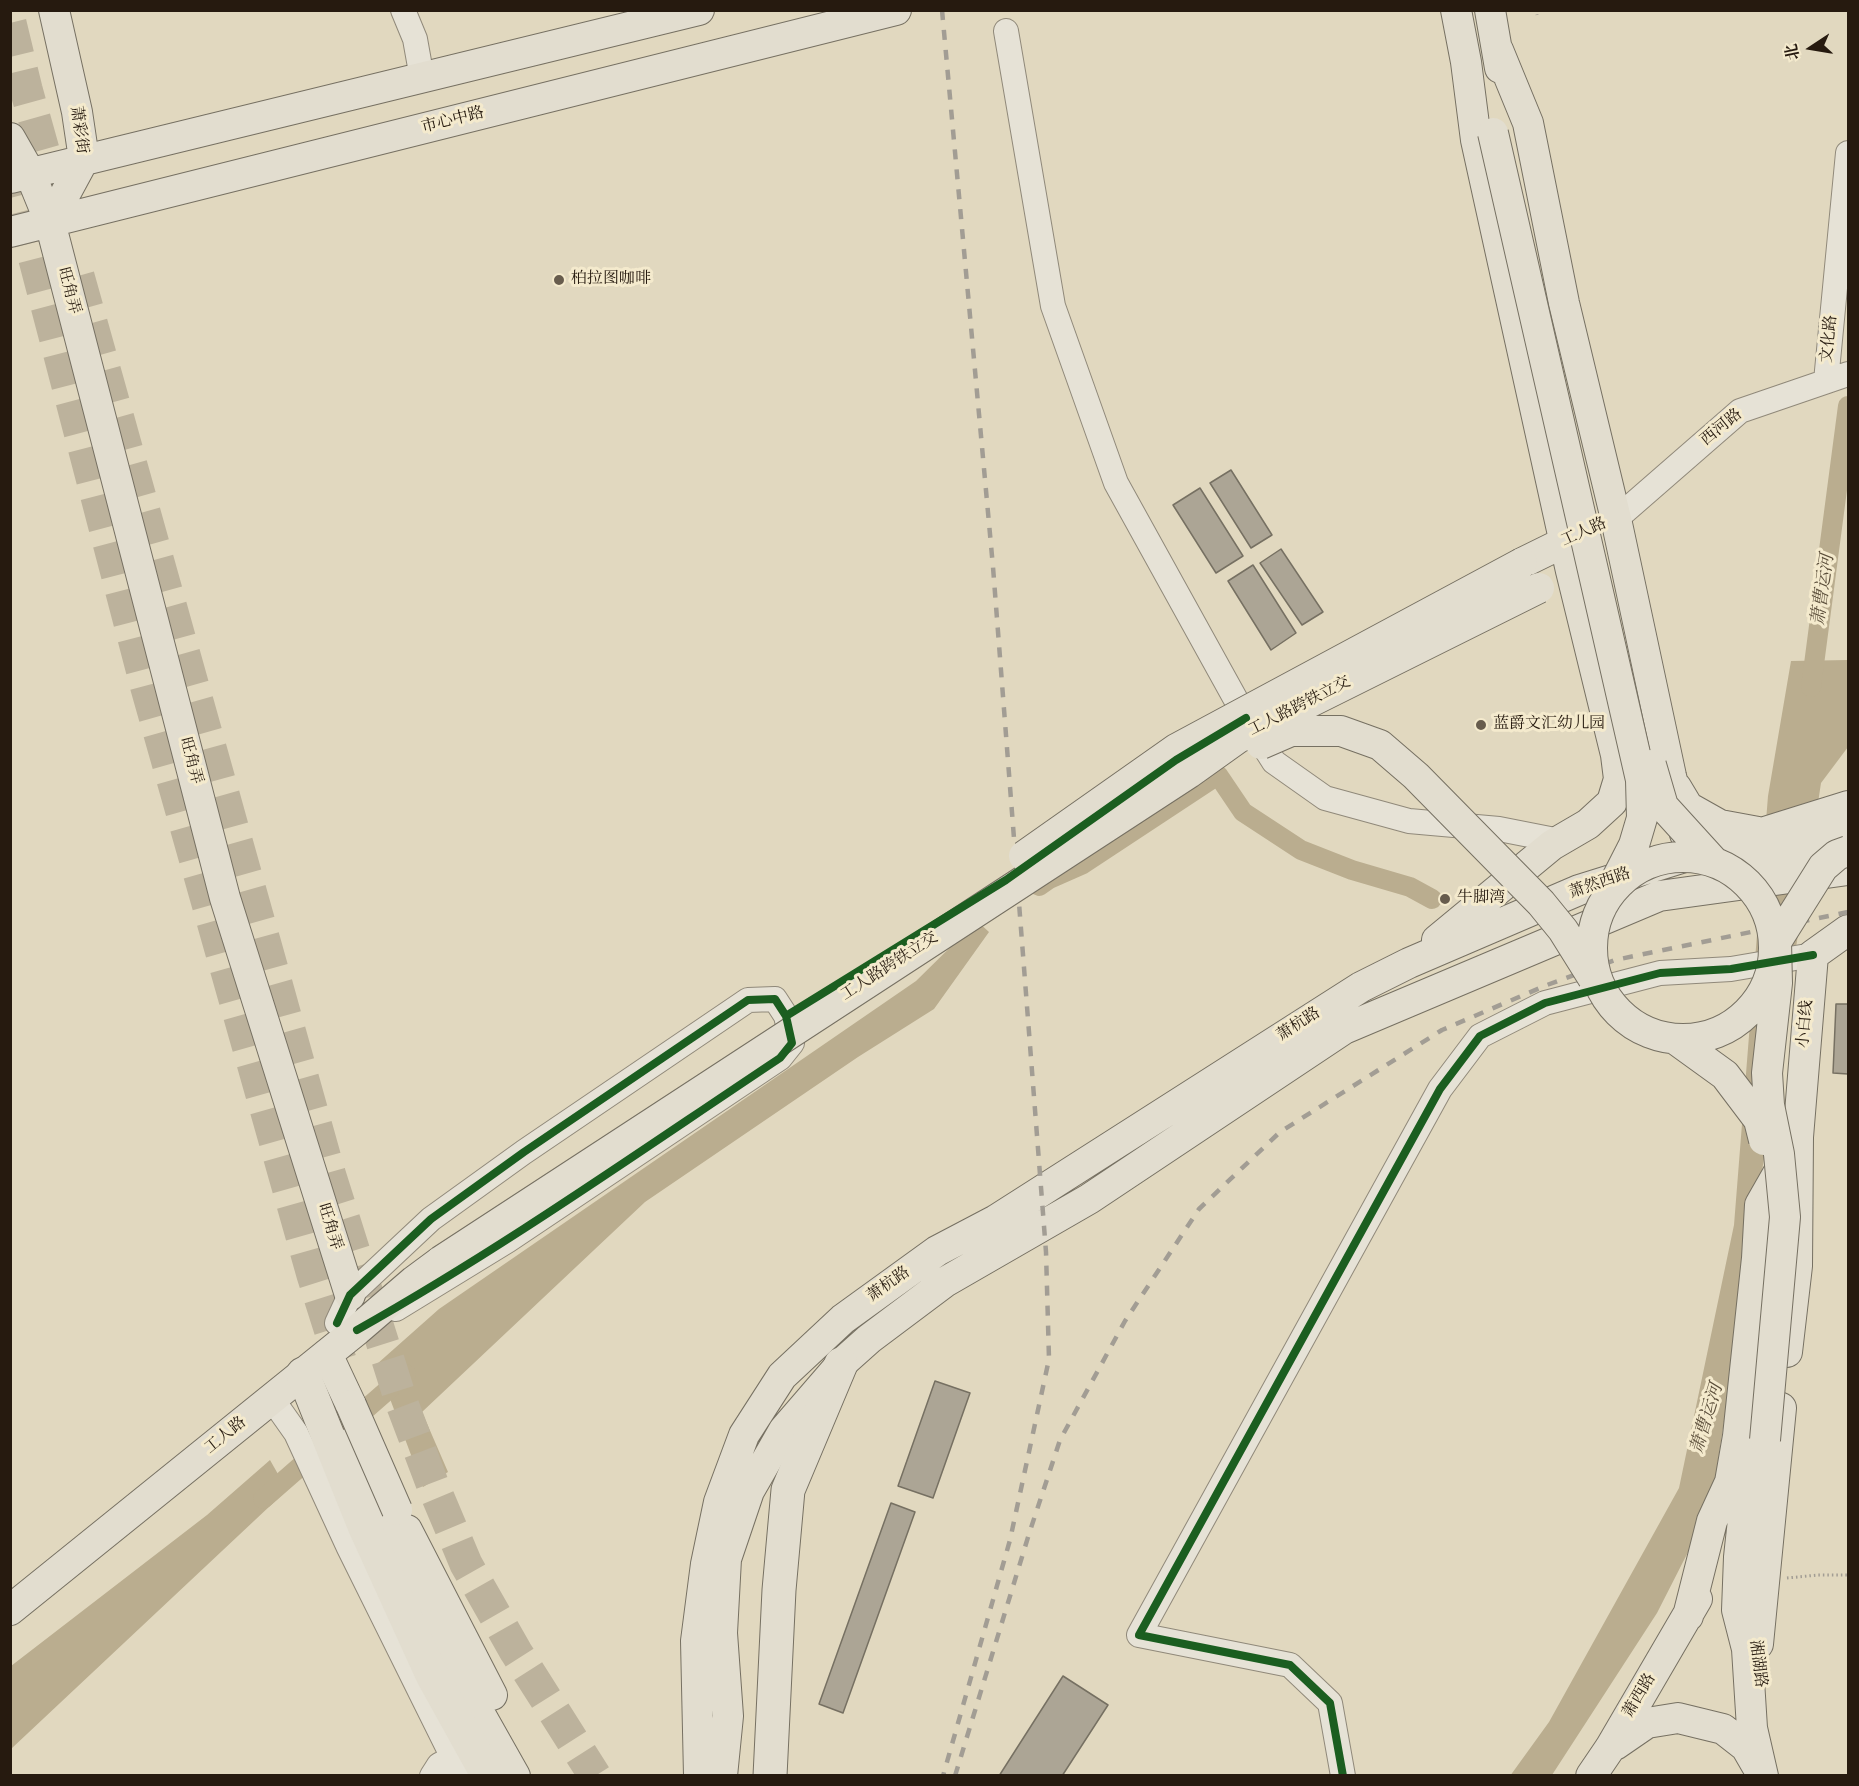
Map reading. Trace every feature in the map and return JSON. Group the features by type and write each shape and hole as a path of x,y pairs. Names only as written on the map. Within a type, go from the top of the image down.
{"highway":[{"path":"315,1364 328,1417 432,1675 488,1776"},
{"path":"770,1776 779,1590 788,1490 841,1364"}],"main road":[{"name":"萧彩街","path":"50,222 84,159 77,112 54,10"},
{"path":"20,176 699,10"},
{"name":"市心中路","path":"10,232 896,10"},
{"path":"1409,963 1560,841 1588,824 1612,802 1619,779 1616,755 1571,571 1476,140 1466,62 1456,10"},
{"path":"1490,10 1498,50 1501,129 1641,780 1642,818 1634,845 1596,920 1592,949 1596,978 1610,1005"},
{"path":"1498,50 1528,123 1564,303 1617,519 1671,776 1702,858 1699,889"},
{"path":"1466,62 1501,129 1654,777 1663,806 1702,858 1736,873 1755,892 1768,913 1776,942 1777,983 1767,1073 1769,1105 1779,1154 1785,1217 1756,1446 1739,1557 1737,1610 1748,1649 1752,1728 1763,1776"},
{"path":"10,138 20,176 50,222"},
{"name":"旺角弄","path":"50,222 225,898 350,1295"},
{"name":"工人路","path":"1522,563 1565,540 1617,519"},
{"name":"工人路","path":"1539,588 1571,571 1617,519"},
{"name":"工人路跨铁立交","path":"436,1255 585,1142 986,883 1176,749 1522,563"},
{"name":"工人路跨铁立交","path":"436,1255 1189,773 1238,738 1539,588"},
{"path":"1189,773 1291,731 1341,731 1380,745 1416,776 1541,903 1563,930 1610,1005 1629,1023 1653,1035 1678,1041 1705,1038 1731,1028 1751,1010 1767,987 1776,942 1823,867 1836,855 1848,851"},
{"path":"1671,776 1688,807 1720,825 1759,832"},
{"name":"萧然西路","path":"1361,987 1409,963 1579,890 1702,858 1759,832 1848,806"},
{"path":"1609,894 1630,873 1658,860 1687,856 1752,861 1848,836"},
{"name":"萧然西路","path":"1379,1014 1659,896 1848,870"},
{"path":"1813,955 1848,930"},
{"name":"小白线","path":"1758,1644 1772,1486 1797,1266 1798,1137 1813,955"},
{"name":"萧杭路","path":"699,1776 696,1641 706,1564 719,1502 744,1435 782,1376 843,1319 937,1251 996,1220 1361,987"},
{"name":"萧杭路","path":"722,1776 728,1716 722,1633 726,1559 749,1491 784,1430 841,1364 869,1339 945,1282 1089,1199 1344,1029 1379,1014"},
{"path":"1678,1041 1725,1075 1760,1120 1769,1165 1774,1210 1756,1446 1755,1531 1758,1644"},
{"path":"1688,1616 1712,1521 1730,1482 1738,1436 1757,1258 1760,1204 1798,1137"},
{"name":"工人路","path":"10,1586 347,1326 414,1281 436,1255"},
{"name":"工人路","path":"10,1610 315,1364 347,1326"},
{"path":"1688,1616 1721,1552 1756,1446"},
{"path":"373,1527 515,1776"},
{"path":"373,1527 533,1776"},
{"path":"1688,1616 1715,1605 1737,1610"},
{"name":"湘湖路","path":"1737,1610 1749,1620 1758,1644 1763,1776"},
{"name":"萧西路","path":"1591,1776 1688,1616"},
{"path":"1610,1748 1647,1723 1678,1718 1723,1729 1746,1747 1763,1776"}],"street":[{"path":"403,10 415,39 422,78"},
{"path":"1006,31 1053,306 1116,483 1246,718 1275,762 1324,798 1409,821 1500,829 1560,841"},
{"name":"文化路","path":"1837,378 1848,153"},
{"name":"西河路","path":"1617,519 1740,411 1837,378"},
{"path":"1343,1776 1330,1703 1290,1665 1139,1635 1440,1089 1480,1036 1545,1003 1660,973 1731,969 1813,955"},
{"path":"775,999 786,1016 792,1042 780,1058 507,1241 421,1294 347,1326 350,1295 431,1219 748,1000 775,999"},
{"path":"272,1399 328,1417"},
{"path":"373,1527 457,1767 439,1765 432,1776"}],"path":[{"path":"1764,1580 1848,1575"}],"water":[{"path":"1848,660 1848,747 1821,783 1711,1507 1657,1613 1552,1775 1510,1776 1549,1722 1679,1488 1734,1225 1768,796 1791,661"},
{"path":"977,921 989,932 934,1009 858,1057 645,1202 422,1412 448,1472 423,1487 377,1364 439,1309 916,981"},
{"path":"270,1460 287,1490 11,1749 11,1666 207,1515"}],"building":[{"path":"1231,470 1272,535 1251,548 1210,483"},
{"path":"1200,488 1243,556 1216,573 1173,505"},
{"path":"1281,549 1323,612 1302,625 1260,563"},
{"path":"1253,565 1296,633 1271,650 1228,581"},
{"path":"1836,1004 1848,1004 1848,1074 1833,1073"},
{"path":"935,1381 970,1393 933,1498 898,1486"},
{"path":"891,1503 915,1512 843,1713 819,1704"},
{"path":"1063,1676 1108,1705 1062,1776 999,1776"}],"waterway":[{"name":"萧曹运河","path":"1811,687 1848,406"},
{"path":"1039,886 1083,864 1218,775 1243,812 1301,850 1352,870 1410,887 1432,899"},
{"path":"263,1499 406,1374"}],"tunnel":[{"path":"10,23 65,229"},
{"path":"10,164 147,688 313,1275 340,1360"},
{"path":"78,276 329,1173 401,1401 466,1564 516,1652 595,1776"}],"railway":[{"path":"942,10 993,567 1046,1252 1049,1359 1010,1540 943,1776"},
{"path":"955,1776 1060,1440 1125,1321 1199,1209 1280,1132 1442,1030 1547,985 1615,960 1848,912"}],"cycle path":[{"path":"786,1016 1006,880 1176,760 1246,718"},
{"path":"1343,1776 1330,1703 1290,1665 1139,1635 1440,1089 1480,1036 1545,1003 1660,973 1731,969 1813,955"},
{"path":"337,1323 350,1295 431,1219 524,1152 748,1000 775,999 786,1016 792,1043 780,1058 518,1232 357,1330"}],"place":[{"name":"柏拉图咖啡","path":"559,280"},
{"name":"蓝爵文汇幼儿园","path":"1481,725"},
{"name":"牛脚湾","path":"1445,899"}]}
